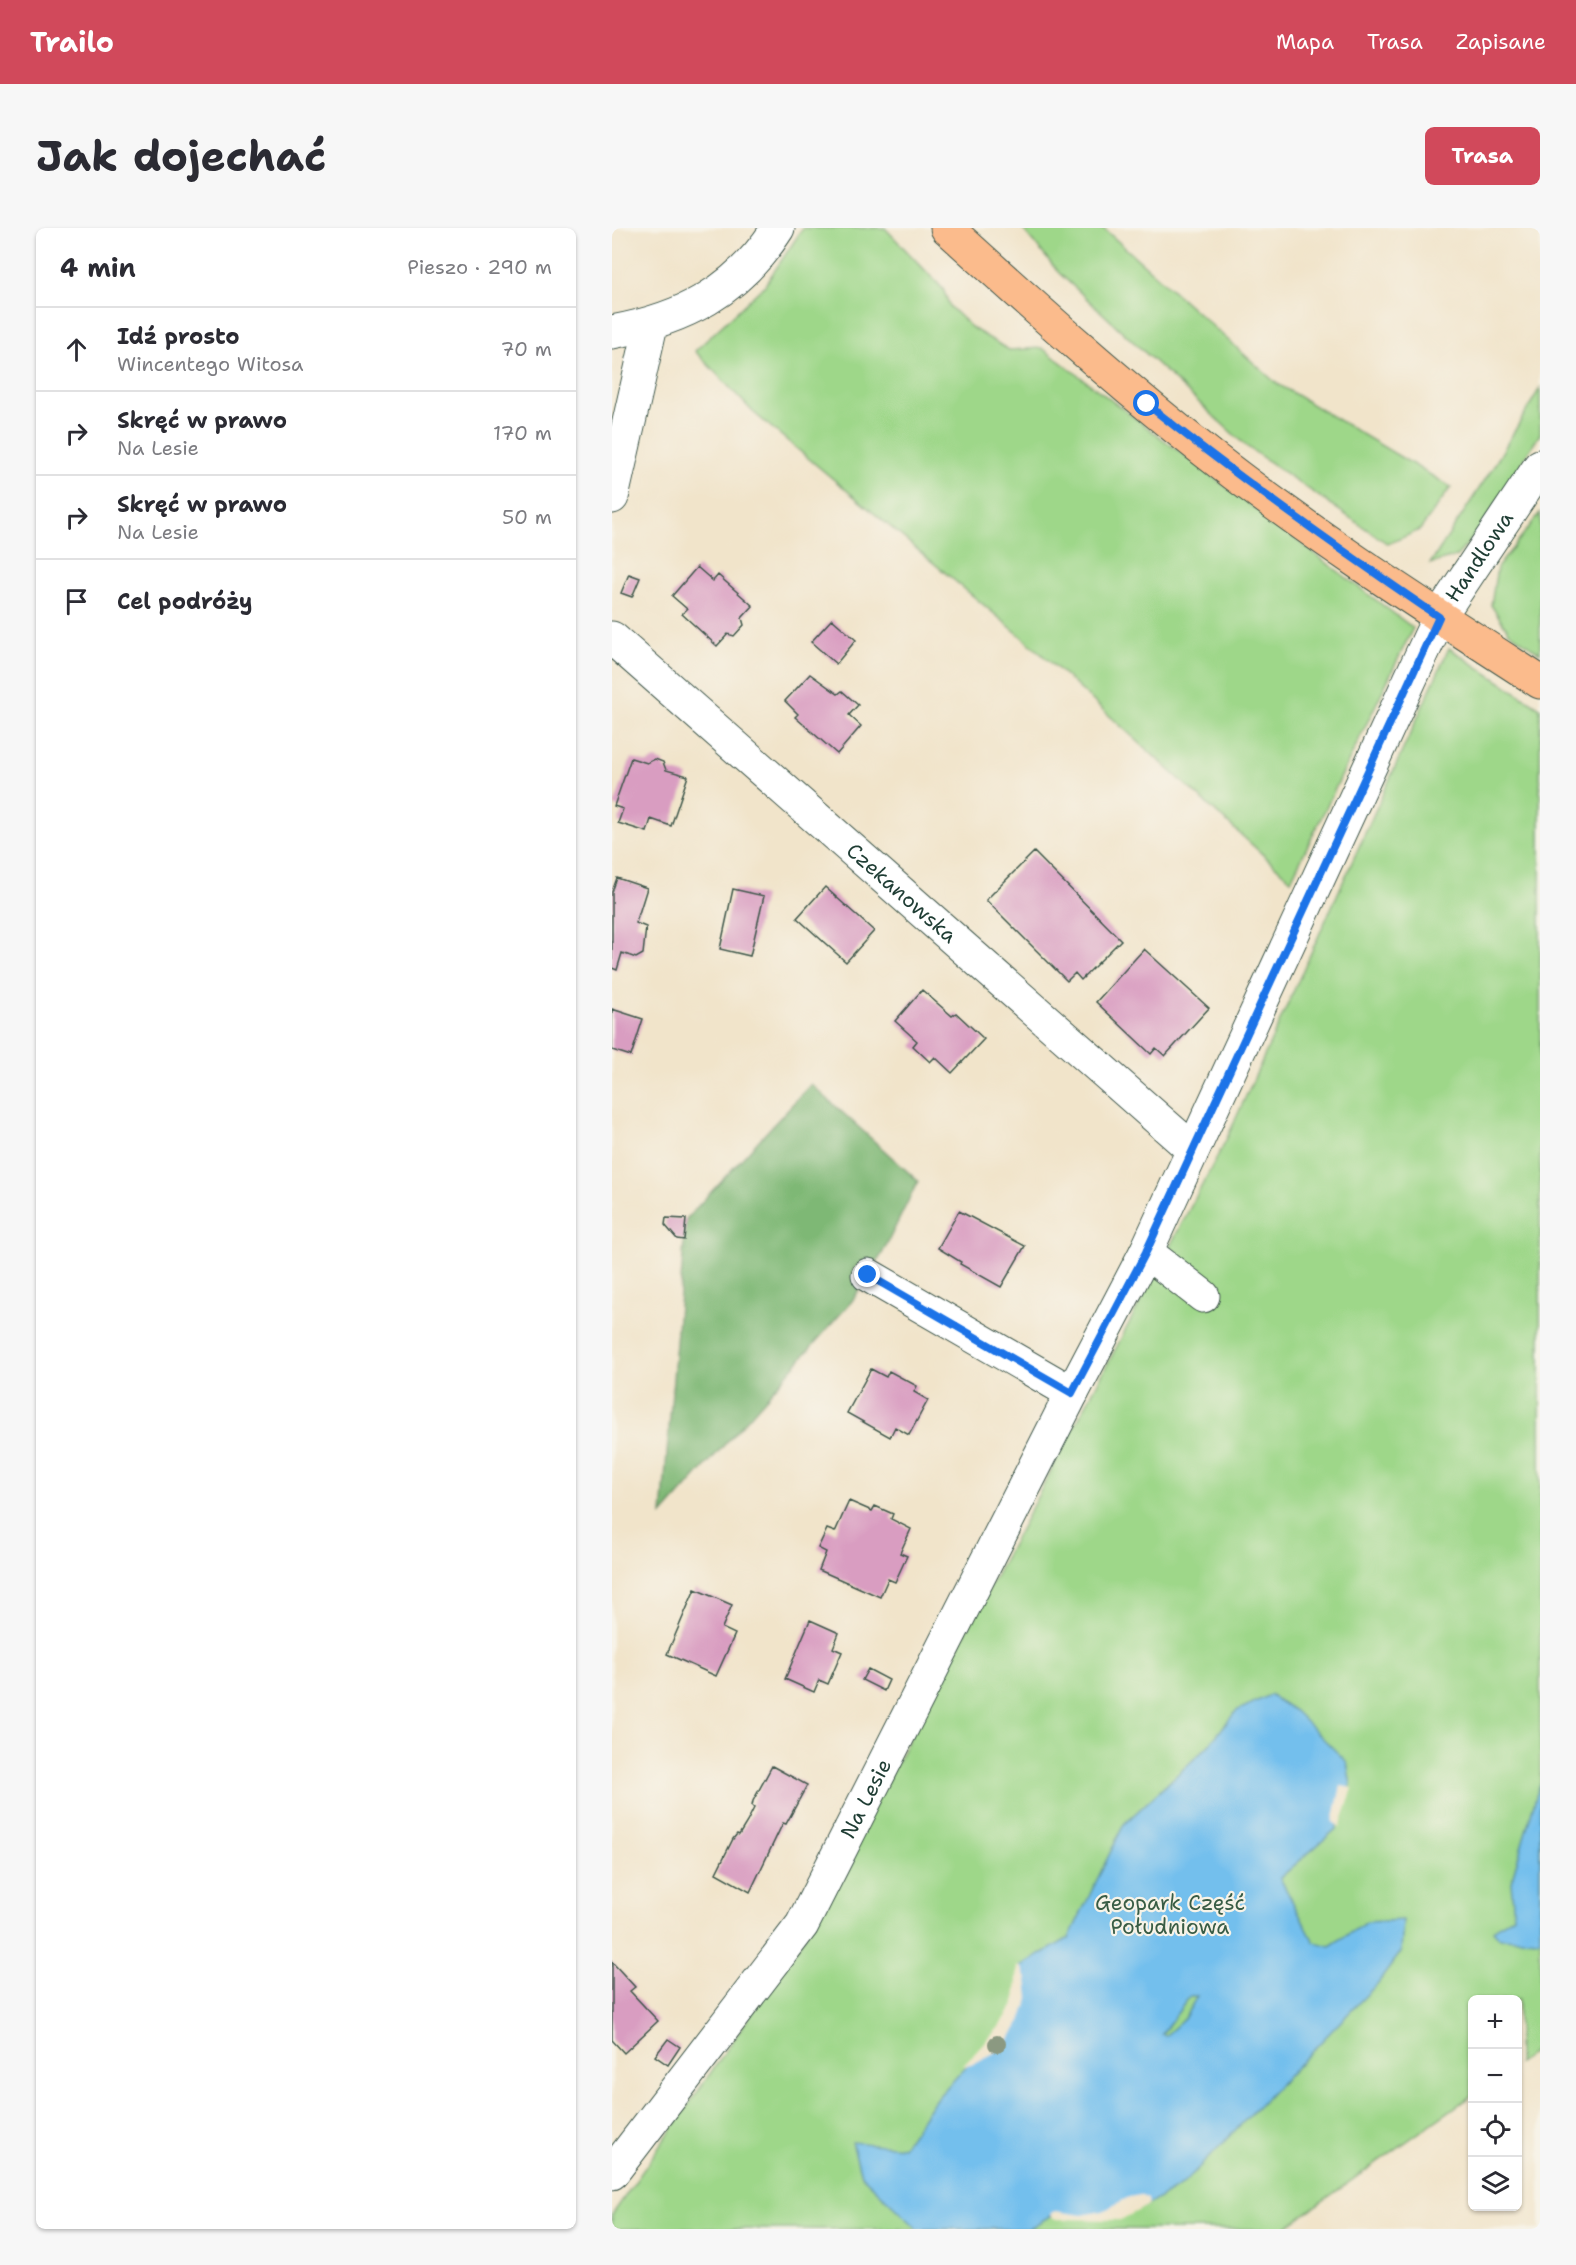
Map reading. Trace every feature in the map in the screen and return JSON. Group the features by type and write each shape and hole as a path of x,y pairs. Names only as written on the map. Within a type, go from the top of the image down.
{"main road":[{"path":"947,228 1147,404 1211,456 1309,528 1439,617 1540,682"}],"street":[{"path":"612,332 651,325 697,306 752,262 778,228"},
{"path":"612,497 651,325"},
{"name":"Handlowa","path":"1439,617 1540,466"},
{"name":"Na Lesie","path":"617,2152 657,2117 802,1925 1146,1252 1439,617"},
{"name":"Czekanowska","path":"612,638 1192,1149"},
{"path":"1146,1252 1203,1296"},
{"path":"868,1275 1072,1393"}],"green space":[{"path":"803,228 885,228 943,289 950,307 972,328 1009,350 1042,348 1413,628 1291,880 1028,642 753,412 695,351 765,285"},
{"path":"1022,228 1103,228 1276,383 1451,487 1420,530 1388,544 1246,446 1059,273"},
{"path":"1540,388 1540,434 1480,529 1457,556 1430,564 1492,469"},
{"path":"1540,513 1540,653 1509,632 1491,605 1497,568"},
{"name":"Geopark Część Południowa","path":"1449,648 1540,708 1540,2047 1522,2060 1522,1995 1468,1995 1468,2098 1283,2229 612,2229 612,2215 804,1938 1227,1138"},
{"path":"811,1084 918,1181 882,1254 852,1301 662,1515 686,1219"}],"water":[{"path":"1270,1695 1295,1711 1347,1762 1351,1785 1336,1829 1280,1878 1314,1942 1330,1946 1367,1922 1403,1920 1401,1952 1378,1983 1183,2184 1148,2205 1120,2217 1050,2216 1028,2229 918,2229 861,2175 852,2142 903,2147 935,2100 1003,2027 1018,2004 1021,1966 1069,1938 1124,1824 1208,1746 1236,1711","holes":["1190,1996 1197,1996 1184,2019 1166,2035 1162,2034"]},
{"path":"1540,1783 1540,1940 1500,1938 1493,1930 1514,1916 1511,1882"}],"pier":[{"path":"1341,1786 1353,1788 1340,1827 1333,1822"},
{"path":"1021,1966 1027,1979 1029,1998 1021,2021 1010,2038 994,2053 971,2065 963,2066 1000,2026 1015,2003 1018,1967"},
{"path":"1140,2195 1148,2199 1149,2205 1120,2220 1056,2219 1051,2213 1055,2211 1082,2215 1103,2211 1129,2197"}],"building":[{"path":"697,567 713,581 718,575 753,606 742,618 744,625 734,636 728,634 717,646 682,614 687,609 672,596"},
{"path":"629,574 640,578 632,597 621,593"},
{"path":"832,619 856,640 836,664 811,642"},
{"path":"810,674 838,694 842,691 858,705 849,715 861,726 837,754 795,717 798,714 785,701"},
{"path":"631,758 647,763 655,759 663,762 666,770 688,776 671,826 651,819 647,832 618,823 623,809 614,806"},
{"path":"1034,852 1121,940 1081,980 1075,973 1067,981 986,900"},
{"path":"617,878 647,888 636,923 646,927 643,954 636,958 622,953 617,970 612,968 612,892"},
{"path":"825,887 874,931 846,962 797,918"},
{"path":"733,889 764,896 750,956 720,949"},
{"path":"1144,949 1209,1008 1165,1056 1156,1048 1151,1054 1096,1002"},
{"path":"922,990 952,1016 956,1013 984,1039 952,1073 935,1057 930,1062 913,1046 917,1041 895,1021"},
{"path":"612,1009 643,1019 631,1056 612,1050"},
{"path":"959,1211 1025,1246 1001,1287 960,1264 961,1262 938,1248"},
{"path":"666,1218 686,1219 684,1240 677,1239 665,1225"},
{"path":"871,1369 886,1377 889,1371 917,1386 914,1392 928,1400 909,1435 895,1427 890,1437 847,1413"},
{"path":"849,1501 872,1511 875,1506 893,1514 891,1519 911,1529 900,1553 907,1556 895,1582 888,1579 880,1597 819,1570 826,1552 818,1548 827,1529 835,1532"},
{"path":"695,1589 732,1605 722,1628 735,1634 716,1676 667,1654"},
{"path":"810,1620 839,1633 833,1648 842,1652 828,1684 819,1680 814,1692 785,1679"},
{"path":"868,1669 889,1680 884,1691 862,1680"},
{"path":"772,1766 807,1785 786,1824 783,1823 750,1892 716,1873 733,1839 737,1834 739,1835 747,1822 754,1808 753,1801"},
{"path":"612,1962 635,1987 630,1991 658,2021 624,2053 612,2040"},
{"path":"668,2039 680,2047 668,2065 655,2056"}],"route":[{"path":"868,1275 1072,1393 1146,1252 1439,617 1309,528 1211,456 1147,404"}]}
